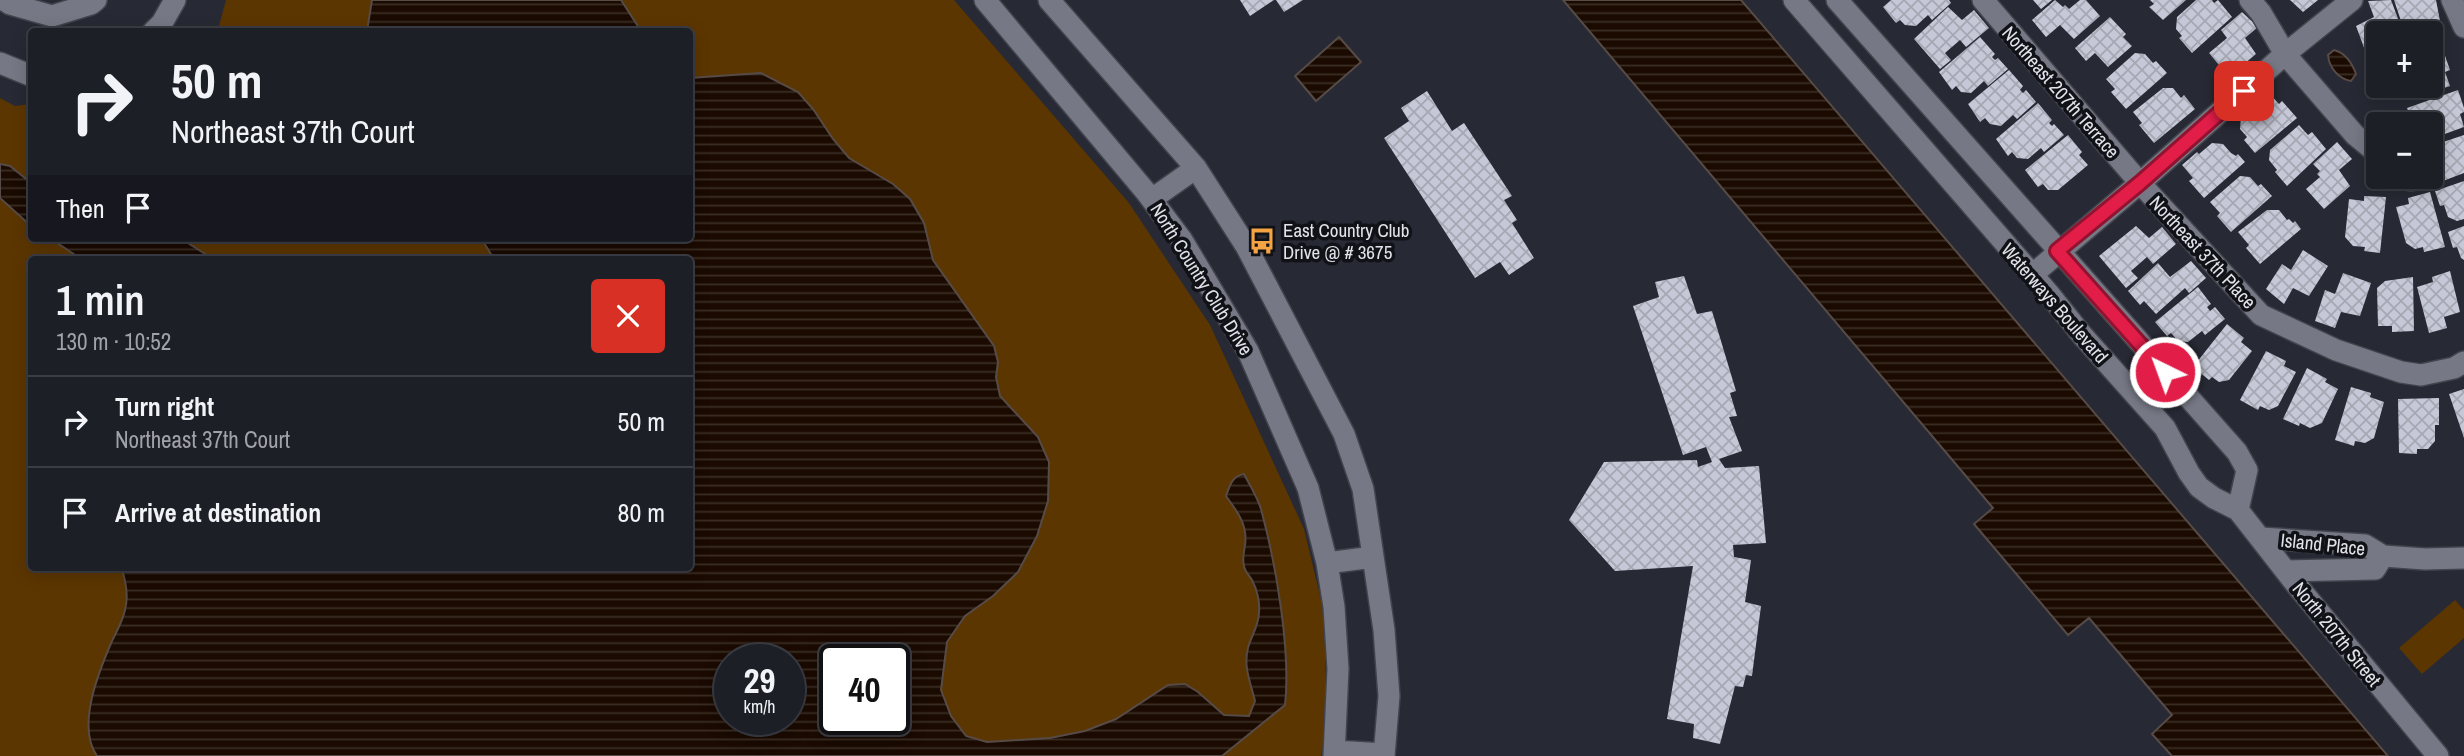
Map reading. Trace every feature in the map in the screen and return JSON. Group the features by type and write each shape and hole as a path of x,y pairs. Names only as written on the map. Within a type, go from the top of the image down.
{"street":[{"path":"4,0 52,16 96,0"},
{"path":"157,28 175,0"},
{"name":"North Country Club Drive","path":"985,0 1152,199 1188,251 1248,351 1308,488 1328,563 1338,669 1334,754"},
{"path":"1049,0 1196,168 1246,246 1344,434 1363,489 1384,630 1389,695 1384,755 1334,754"},
{"name":"Waterways Boulevard","path":"1794,0 2165,428 2199,487 2238,510 2247,470 2237,452 1837,0"},
{"name":"Northeast 207th Terrace","path":"1983,0 2140,183"},
{"path":"2250,0 2261,13 2285,54 2355,135 2366,144"},
{"path":"2032,275 2285,54 2352,0"},
{"path":"2452,0 2464,27"},
{"path":"0,62 28,74"},
{"path":"1152,199 1196,168"},
{"name":"Northeast 37th Place","path":"2140,183 2261,315 2336,350 2401,372 2421,375 2454,368 2464,362"},
{"name":"North 207th Street","path":"2238,510 2438,756"},
{"name":"Island Place","path":"2260,538 2365,545 2383,556 2464,558"},
{"name":"Island Place","path":"2286,571 2375,569 2383,556"},
{"path":"1328,563 1374,561"}],"shaded area":[{"path":"226,0 954,0 1129,203 1210,325 1304,529 1324,612 1327,729 1321,756 0,756 0,98 15,106 28,104 28,242 693,242 693,28 216,28"},
{"path":"372,0 621,0 639,28 367,28"},
{"path":"1563,0 1741,0 2388,756 2172,756 2152,734 2172,715 2089,618 2068,635 1974,524 1993,508"},
{"path":"1339,37 1361,62 1316,101 1295,76"},
{"path":"2334,50 2345,56 2353,66 2356,74 2351,81 2342,78 2333,68 2328,55"},
{"path":"761,73 798,92 849,158 893,184 910,199 924,223 933,260 994,346 1000,396 1038,437 1049,462 1048,501 1037,536 1018,572 993,596 965,616 947,642 941,690 951,716 966,736 987,742 1050,738 1085,731 1116,719 1168,685 1185,684 1224,715 1249,716 1255,701 1246,662 1249,644 1258,622 1259,604 1255,587 1244,566 1243,525 1226,496 1234,479 1244,474 1261,508 1277,582 1286,660 1285,705 1222,756 97,756 91,744 89,714 101,667 125,610 127,599 122,571 693,571 693,256 492,256 483,242 693,242 693,78"},
{"path":"0,164 10,166 28,181 28,223 0,198"},
{"path":"56,242 186,242 208,256 77,256"},
{"path":"2455,600 2464,610 2464,638 2422,674 2399,648"}],"building":[{"path":"1240,0 1274,0 1250,16"},
{"path":"1276,0 1303,0 1284,12"},
{"path":"1891,0 1949,0 1951,3 1932,20 1928,15 1916,26 1905,25 1900,20 1896,23 1883,7"},
{"path":"2033,0 2052,0 2041,9"},
{"path":"2055,0 2069,9 2080,0 2086,0 2100,16 2074,39 2060,25 2046,37 2032,20"},
{"path":"2150,0 2186,0 2163,20 2149,7 2154,4"},
{"path":"2196,0 2212,0 2214,3 2218,0 2232,17 2192,53 2179,38 2182,36 2176,29 2177,17"},
{"path":"2290,0 2318,0 2303,12"},
{"path":"2391,0 2399,21 2366,21 2374,17 2368,1"},
{"path":"2394,0 2436,0 2440,21 2401,21"},
{"path":"1948,7 1962,20 1974,10 1989,28 1966,47 1960,40 1945,53 1951,60 1940,69 1914,39"},
{"path":"2242,12 2258,27 2245,38 2256,54 2229,77 2209,53 2227,38 2221,30"},
{"path":"2110,17 2126,34 2123,37 2132,46 2108,67 2095,53 2086,61 2075,48"},
{"path":"2366,21 2366,53 2356,26"},
{"path":"1980,37 1995,54 1992,57 1995,60 1998,58 2008,69 1988,86 1984,81 1971,93 1961,92 1956,86 1952,90 1939,72"},
{"path":"2443,50 2450,70 2445,72 2450,86 2443,88"},
{"path":"2135,53 2145,54 2167,73 2126,109 2111,92 2115,89 2106,79"},
{"path":"2009,70 2023,86 2020,90 2023,93 2026,90 2036,102 2017,119 2013,115 2001,126 1990,124 1985,118 1980,122 1968,104"},
{"path":"2163,88 2173,88 2181,98 2184,95 2195,109 2154,143 2139,125 2142,123 2133,112"},
{"path":"2458,90 2464,108 2464,112 2460,114 2464,127 2443,135 2443,112 2409,112 2407,108 2443,98 2443,95"},
{"path":"1427,91 1452,131 1464,123 1512,196 1504,200 1517,220 1512,223 1534,258 1509,275 1500,262 1475,278 1384,138 1409,121 1401,108"},
{"path":"2269,93 2279,104 2282,101 2297,118 2255,153 2244,140 2247,137 2240,129 2241,117"},
{"path":"2038,103 2052,120 2049,123 2052,126 2054,124 2064,135 2044,152 2041,148 2028,159 2017,158 2012,152 2008,156 1996,139"},
{"path":"2299,125 2308,135 2312,132 2326,149 2287,186 2269,160 2270,150"},
{"path":"2068,135 2082,152 2079,155 2088,165 2058,190 2048,190 2043,184 2038,187 2025,170"},
{"path":"2464,135 2464,173 2443,181 2443,142"},
{"path":"2337,142 2352,159 2339,170 2350,186 2324,209 2306,189 2320,177 2317,174 2320,171 2313,164"},
{"path":"2212,143 2223,144 2245,162 2204,198 2189,181 2193,178 2182,165"},
{"path":"2240,176 2250,177 2272,196 2231,232 2217,216 2220,213 2210,202"},
{"path":"2464,181 2464,219 2457,221 2448,217 2444,205 2440,206 2435,191"},
{"path":"2430,192 2445,247 2424,252 2423,247 2415,249 2406,243 2396,207 2409,204 2408,198"},
{"path":"2364,196 2386,197 2380,253 2353,246 2345,237 2349,199 2364,201"},
{"path":"2267,210 2279,210 2287,220 2293,223 2295,221 2301,229 2260,264 2246,248 2249,245 2238,232"},
{"path":"2136,226 2149,238 2162,227 2176,244 2153,264 2147,257 2131,271 2138,278 2126,288 2099,256"},
{"path":"2464,226 2464,260 2457,247 2453,248 2448,232"},
{"path":"2303,250 2328,266 2309,296 2293,288 2284,304 2266,289 2282,264 2291,270"},
{"path":"2191,261 2206,278 2189,293 2185,288 2156,314 2144,301 2140,305 2128,291 2158,263 2170,277"},
{"path":"2450,271 2460,312 2444,317 2447,328 2429,333 2417,287 2433,282 2432,277"},
{"path":"2343,273 2371,283 2360,316 2341,312 2335,328 2315,321 2325,290 2335,294"},
{"path":"1684,276 1697,314 1712,311 1736,391 1730,393 1737,416 1729,417 1742,451 1719,459 1725,468 1759,466 1766,543 1733,545 1734,557 1751,560 1745,602 1761,606 1752,676 1746,675 1743,687 1735,686 1720,744 1693,738 1694,724 1667,719 1693,566 1615,571 1569,520 1604,462 1697,460 1698,467 1712,462 1706,447 1683,455 1633,306 1659,297 1655,282"},
{"path":"2413,277 2414,331 2392,332 2392,326 2378,326 2377,288 2385,281"},
{"path":"2198,287 2211,304 2207,307 2210,311 2215,307 2225,319 2205,335 2202,331 2188,342 2178,341 2171,333 2167,336 2155,322"},
{"path":"2227,324 2244,338 2241,342 2252,351 2229,380 2219,382 2212,377 2209,380 2193,367"},
{"path":"2266,351 2286,361 2284,366 2296,372 2278,406 2269,410 2260,406 2258,410 2240,400"},
{"path":"2307,368 2327,379 2325,382 2338,389 2322,423 2310,428 2283,419"},
{"path":"2351,387 2371,393 2370,397 2384,402 2374,438 2365,443 2355,441 2354,446 2335,440"},
{"path":"2464,389 2464,438 2449,394"},
{"path":"2439,398 2439,425 2435,425 2435,441 2428,449 2417,449 2417,454 2399,453 2398,399"}],"place":[{"name":"East Country Club Drive @ # 3675","path":"1262,241"}],"route":[{"path":"2165,372 2057,251 2140,183 2244,91"}]}
